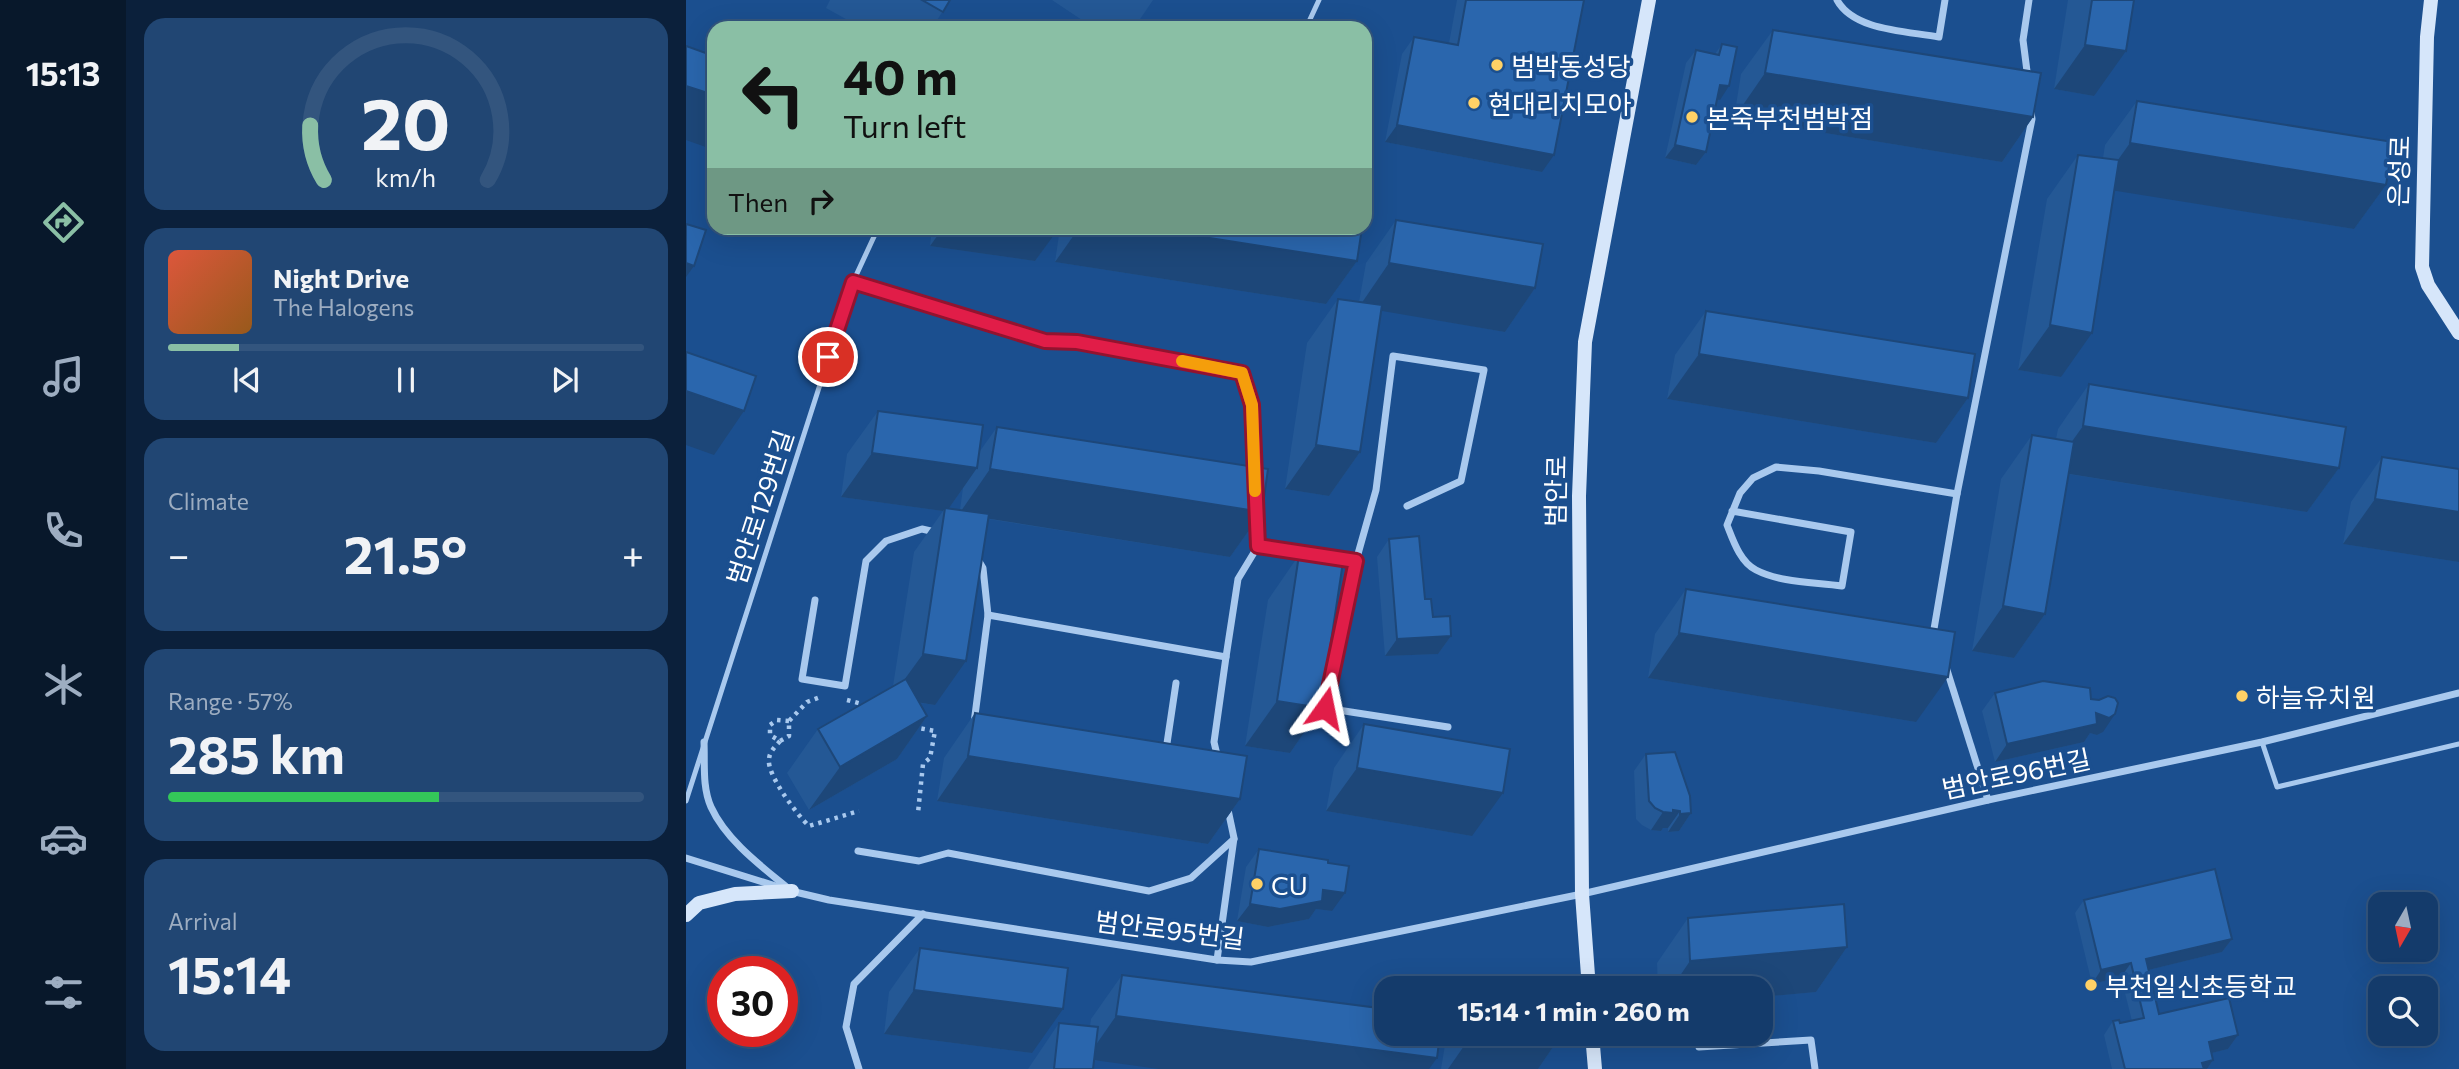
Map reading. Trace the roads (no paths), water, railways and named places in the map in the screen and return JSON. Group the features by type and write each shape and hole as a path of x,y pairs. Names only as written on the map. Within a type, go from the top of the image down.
{"street":[{"name":"범안로","path":"1588,976 1582,894 1578,496 1585,342 1649,0"},
{"path":"1837,0 1843,11 1871,24 1939,37 1945,0"},
{"path":"2029,0 2023,40 2029,93"},
{"name":"은성로","path":"2431,0 2427,51 2422,267 2428,285 2459,333"},
{"path":"1938,642 1934,629 2032,119 2031,106"},
{"path":"853,282 1045,341 1077,342 1242,373 1252,405 1255,482"},
{"path":"1407,506 1461,481 1484,370 1393,356 1376,490 1356,561 1325,708 1448,727"},
{"path":"1732,511 1851,532 1842,586 1784,579 1754,569 1735,547 1727,525 1732,511 1740,493 1753,478 1776,467 1819,471 1958,494"},
{"path":"1220,770 1214,742 1238,579 1258,546 1256,495"},
{"path":"815,600 802,679 845,686 866,561 886,541 922,529 944,534"},
{"path":"1258,546 1356,561"},
{"path":"972,548 983,568 988,615 974,723 988,725"},
{"path":"988,615 1226,657"},
{"path":"1942,655 1988,800"},
{"path":"1152,751 1166,754 1176,683"},
{"name":"범안로96번길","path":"1582,894 1988,800 2262,742 2459,693"},
{"name":"범안로95번길","path":"704,742 705,786 711,807 731,836 760,865 792,891"},
{"path":"1217,960 1234,838 1226,797"},
{"path":"858,851 919,861 948,853 1149,891 1191,878 1234,838"},
{"name":"범안로95번길","path":"686,858 829,900 1217,960 1251,962 1582,894"},
{"path":"686,915 699,904 735,894 792,891"},
{"path":"859,1069 846,1027 855,984 923,914"},
{"path":"1699,1047 1811,1041 1815,1069"},
{"path":"1593,1046 1595,1069"}],"lane":[{"path":"1309,21 1319,0"},
{"name":"범안로129번길","path":"686,801 853,282 875,235"},
{"path":"2262,742 2277,787 2459,744"}],"place":[{"name":"범박동성당","path":"1497,65"},
{"name":"현대리치모아","path":"1474,103"},
{"name":"본죽부천범박점","path":"1692,117"},
{"name":"하늘유치원","path":"2242,696"},
{"name":"CU","path":"1257,884"},
{"name":"부천일신초등학교","path":"2091,985"}]}
